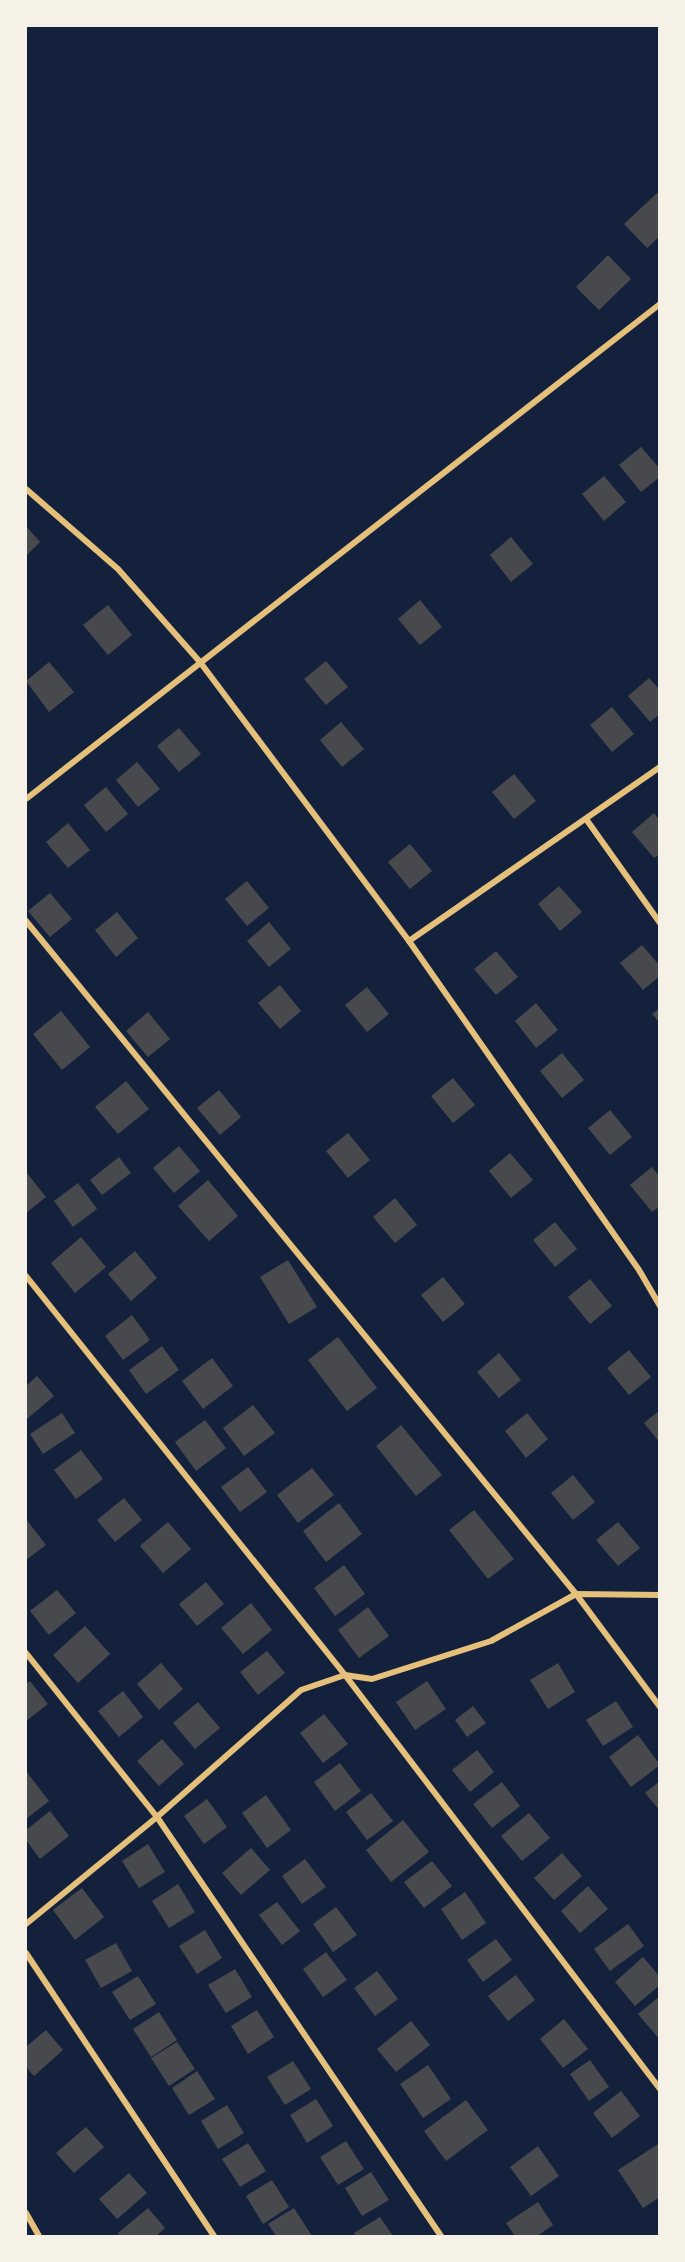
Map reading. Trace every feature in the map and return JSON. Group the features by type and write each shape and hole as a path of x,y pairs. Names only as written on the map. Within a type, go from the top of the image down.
{"street":[{"path":"26,799 660,304"},
{"path":"26,489 118,569 200,662 409,941 639,1270 660,1306"},
{"path":"409,941 660,767"},
{"path":"586,819 660,923"},
{"path":"26,921 576,1594 660,1707"},
{"path":"26,1276 345,1676 660,2089"},
{"path":"26,1924 157,1817 301,1690 345,1676 372,1679 491,1641 576,1594 660,1595"},
{"path":"26,1653 157,1817 441,2236"},
{"path":"26,1953 214,2236"},
{"path":"26,2213 39,2236"}],"building":[{"path":"657,193 660,195 660,236 647,248 624,224"},
{"path":"608,255 631,279 599,310 576,287"},
{"path":"641,447 660,469 660,477 641,492 619,465"},
{"path":"604,476 626,502 604,521 582,494"},
{"path":"26,526 40,542 26,556"},
{"path":"511,537 533,564 511,582 490,555"},
{"path":"420,600 442,627 420,645 398,619"},
{"path":"108,605 132,635 108,655 83,625"},
{"path":"326,661 348,687 326,705 304,679"},
{"path":"49,662 74,692 49,712 26,681"},
{"path":"649,678 660,690 660,714 650,722 628,696"},
{"path":"612,707 634,734 612,752 590,725"},
{"path":"341,722 364,749 342,767 320,740"},
{"path":"179,728 201,754 179,772 157,746"},
{"path":"137,762 160,789 138,807 116,780"},
{"path":"514,774 536,801 514,819 492,792"},
{"path":"106,787 128,814 106,832 84,805"},
{"path":"654,813 660,821 660,854 654,858 632,832"},
{"path":"68,823 90,850 68,868 46,842"},
{"path":"410,844 432,871 410,889 388,862"},
{"path":"247,881 269,908 247,926 225,899"},
{"path":"559,886 582,912 560,931 538,904"},
{"path":"50,893 72,919 50,937 28,911"},
{"path":"117,912 138,938 116,957 95,930"},
{"path":"269,922 291,949 269,967 247,941"},
{"path":"642,945 660,966 660,976 643,990 620,963"},
{"path":"496,951 518,977 496,995 474,969"},
{"path":"280,985 301,1011 280,1029 258,1003"},
{"path":"367,987 389,1014 367,1032 345,1005"},
{"path":"536,1003 558,1030 536,1048 515,1021"},
{"path":"660,1008 660,1023 652,1014"},
{"path":"61,1011 90,1047 62,1070 33,1034"},
{"path":"148,1012 170,1039 148,1057 126,1031"},
{"path":"562,1053 584,1080 562,1098 540,1071"},
{"path":"453,1078 475,1105 453,1123 431,1096"},
{"path":"126,1081 149,1109 118,1134 95,1107"},
{"path":"219,1090 241,1117 220,1135 197,1108"},
{"path":"610,1110 632,1137 610,1155 588,1128"},
{"path":"348,1133 370,1160 348,1178 326,1151"},
{"path":"179,1146 200,1171 174,1193 153,1168"},
{"path":"510,1153 533,1180 511,1198 489,1171"},
{"path":"119,1157 131,1173 102,1195 90,1180"},
{"path":"652,1167 660,1177 660,1206 652,1212 630,1185"},
{"path":"26,1172 46,1197 26,1213"},
{"path":"208,1180 238,1216 209,1241 178,1206"},
{"path":"78,1183 97,1209 73,1227 54,1201"},
{"path":"395,1198 417,1225 395,1243 373,1217"},
{"path":"555,1222 577,1249 555,1267 533,1240"},
{"path":"81,1237 106,1267 75,1293 51,1263"},
{"path":"135,1251 157,1278 131,1301 108,1274"},
{"path":"288,1260 317,1307 289,1324 260,1277"},
{"path":"443,1277 465,1304 443,1322 421,1295"},
{"path":"590,1279 612,1306 590,1324 568,1297"},
{"path":"132,1315 150,1340 123,1360 105,1336"},
{"path":"338,1337 377,1388 347,1411 308,1360"},
{"path":"162,1346 179,1370 146,1394 129,1370"},
{"path":"629,1350 651,1377 629,1395 607,1368"},
{"path":"499,1353 521,1380 499,1398 477,1372"},
{"path":"212,1358 233,1386 203,1409 182,1381"},
{"path":"37,1376 54,1396 27,1419 26,1386"},
{"path":"253,1405 275,1433 244,1456 223,1428"},
{"path":"660,1410 660,1443 644,1423"},
{"path":"62,1413 75,1433 43,1454 30,1434"},
{"path":"527,1413 548,1439 526,1458 505,1431"},
{"path":"205,1420 226,1448 196,1471 175,1442"},
{"path":"401,1425 442,1475 416,1496 376,1446"},
{"path":"81,1450 103,1479 76,1499 54,1470"},
{"path":"248,1467 267,1492 240,1512 221,1487"},
{"path":"312,1468 334,1495 298,1523 277,1495"},
{"path":"573,1475 595,1502 573,1520 551,1493"},
{"path":"124,1498 142,1520 115,1542 97,1520"},
{"path":"339,1503 362,1534 326,1562 303,1531"},
{"path":"474,1510 514,1559 488,1579 449,1530"},
{"path":"26,1519 46,1545 26,1560"},
{"path":"168,1522 191,1549 163,1573 140,1546"},
{"path":"618,1522 640,1548 618,1566 596,1540"},
{"path":"344,1565 365,1594 335,1616 314,1588"},
{"path":"206,1582 224,1604 197,1626 179,1604"},
{"path":"57,1590 76,1613 49,1635 30,1611"},
{"path":"251,1603 272,1630 243,1654 221,1628"},
{"path":"368,1607 389,1636 359,1658 338,1630"},
{"path":"85,1626 110,1654 78,1683 53,1655"},
{"path":"267,1651 285,1673 258,1695 240,1672"},
{"path":"161,1663 183,1689 159,1710 137,1684"},
{"path":"558,1663 575,1692 548,1709 530,1680"},
{"path":"30,1681 48,1704 26,1721 26,1684"},
{"path":"427,1681 446,1709 415,1730 396,1702"},
{"path":"123,1691 143,1717 119,1737 98,1711"},
{"path":"616,1701 633,1727 603,1746 586,1720"},
{"path":"198,1702 220,1728 195,1749 173,1723"},
{"path":"473,1706 486,1723 467,1737 455,1720"},
{"path":"324,1714 348,1744 323,1763 300,1733"},
{"path":"638,1735 660,1765 631,1787 609,1757"},
{"path":"162,1739 184,1764 159,1786 137,1761"},
{"path":"477,1750 494,1772 470,1792 452,1770"},
{"path":"340,1763 361,1791 335,1811 314,1782"},
{"path":"26,1771 49,1801 26,1819"},
{"path":"660,1781 660,1811 645,1793"},
{"path":"502,1782 520,1806 492,1828 473,1804"},
{"path":"371,1793 393,1821 367,1840 346,1812"},
{"path":"266,1795 291,1830 267,1848 242,1813"},
{"path":"207,1799 227,1827 204,1844 184,1816"},
{"path":"50,1811 69,1836 40,1859 26,1840 26,1830"},
{"path":"529,1813 550,1838 522,1861 501,1836"},
{"path":"403,1820 429,1852 391,1882 366,1850"},
{"path":"148,1844 165,1872 139,1888 122,1861"},
{"path":"251,1848 270,1870 241,1895 222,1873"},
{"path":"562,1853 582,1876 554,1900 534,1878"},
{"path":"305,1859 326,1887 302,1904 282,1876"},
{"path":"432,1861 452,1886 424,1908 404,1882"},
{"path":"178,1884 195,1912 169,1928 152,1901"},
{"path":"588,1886 608,1909 580,1933 561,1911"},
{"path":"82,1888 104,1917 75,1940 53,1910"},
{"path":"465,1892 486,1923 462,1940 441,1909"},
{"path":"277,1902 300,1931 282,1945 259,1915"},
{"path":"336,1907 357,1935 333,1952 313,1924"},
{"path":"628,1924 644,1946 610,1971 594,1949"},
{"path":"205,1930 222,1958 197,1974 179,1946"},
{"path":"496,1939 512,1960 483,1982 467,1960"},
{"path":"116,1943 132,1971 101,1988 85,1960"},
{"path":"326,1952 347,1980 323,1997 303,1969"},
{"path":"643,1957 660,1977 660,1985 635,2006 615,1982"},
{"path":"235,1969 252,1997 226,2013 208,1985"},
{"path":"377,1971 398,1999 375,2016 354,1988"},
{"path":"516,1975 535,2000 508,2021 488,1996"},
{"path":"138,1976 156,2004 130,2020 112,1992"},
{"path":"660,1996 660,2040 638,2014"},
{"path":"257,2010 274,2037 248,2054 231,2026"},
{"path":"159,2012 177,2040 151,2057 133,2029"},
{"path":"564,2019 588,2049 563,2068 540,2039"},
{"path":"411,2021 430,2045 396,2072 377,2049"},
{"path":"46,2030 63,2050 34,2076 26,2067 26,2047"},
{"path":"177,2042 195,2069 169,2086 151,2058"},
{"path":"590,2060 609,2087 589,2101 570,2074"},
{"path":"293,2061 311,2089 285,2105 267,2077"},
{"path":"428,2065 451,2099 423,2118 400,2084"},
{"path":"197,2071 215,2099 189,2115 172,2088"},
{"path":"621,2091 640,2116 612,2138 593,2113"},
{"path":"316,2099 333,2126 307,2143 290,2115"},
{"path":"466,2100 488,2130 446,2161 424,2131"},
{"path":"227,2105 244,2133 218,2149 201,2121"},
{"path":"86,2127 104,2147 74,2173 56,2153"},
{"path":"346,2141 364,2169 338,2185 320,2157"},
{"path":"248,2143 266,2171 240,2187 222,2159"},
{"path":"660,2143 660,2197 643,2208 618,2170"},
{"path":"538,2146 559,2176 531,2196 510,2167"},
{"path":"371,2172 389,2200 362,2216 345,2188"},
{"path":"129,2173 147,2193 117,2219 99,2199"},
{"path":"272,2180 289,2207 263,2224 246,2196"},
{"path":"538,2202 553,2225 537,2236 515,2236 506,2223"},
{"path":"148,2208 165,2228 156,2236 120,2236 118,2233"},
{"path":"294,2208 312,2236 276,2236 268,2224"},
{"path":"380,2217 393,2236 356,2236 354,2233"}]}
